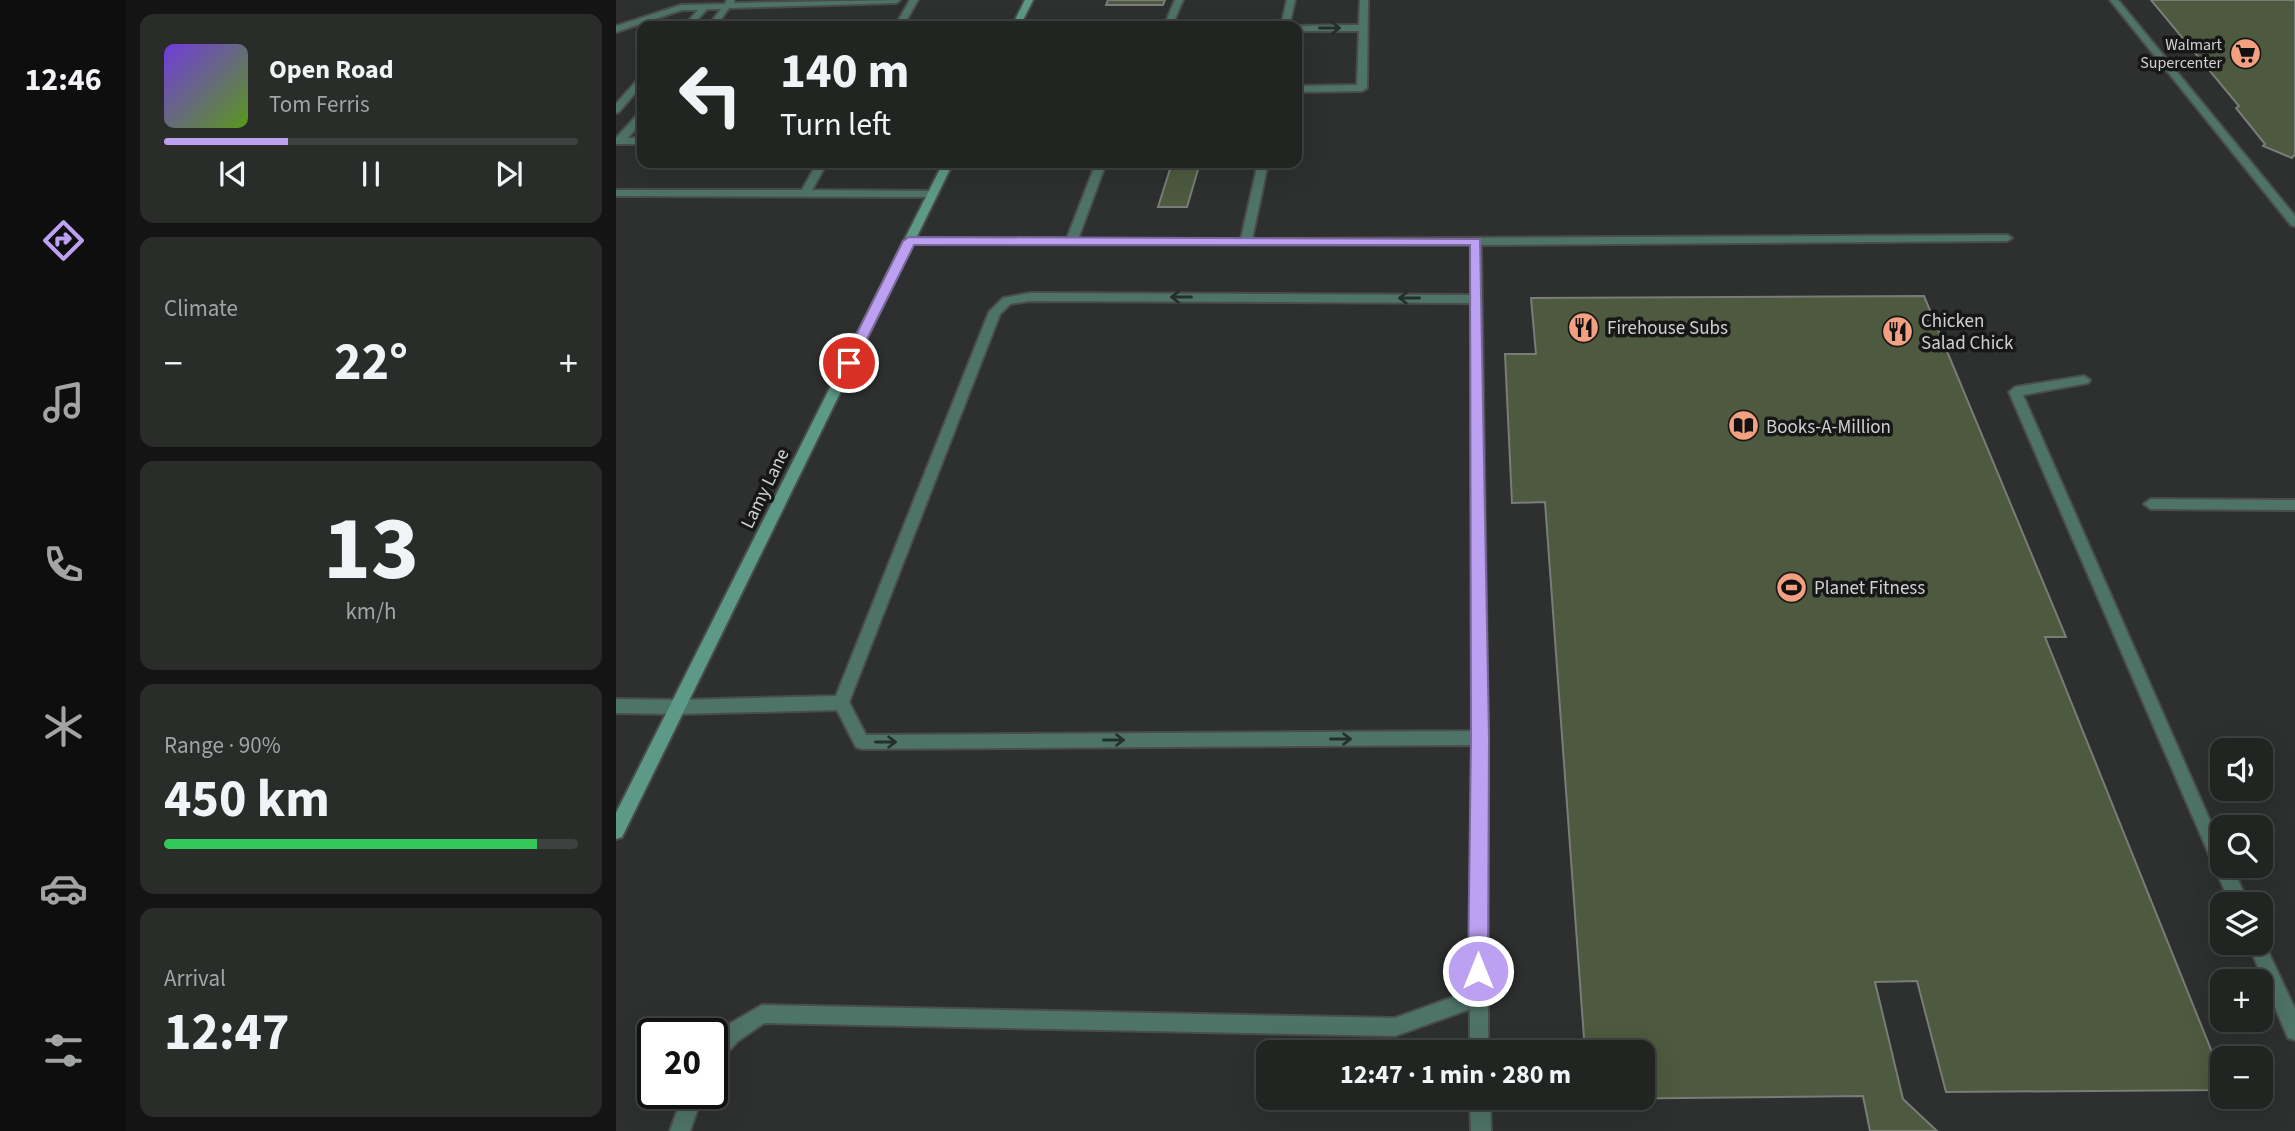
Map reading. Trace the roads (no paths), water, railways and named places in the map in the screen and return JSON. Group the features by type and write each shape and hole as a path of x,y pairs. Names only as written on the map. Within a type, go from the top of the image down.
{"street":[{"path":"641,21 681,8 729,3 896,0"},
{"path":"902,21 914,0"},
{"path":"1018,21 1029,0"},
{"path":"1170,21 1179,0"},
{"path":"1286,21 1291,0"},
{"path":"1302,89 1362,88 1364,0"},
{"path":"2114,0 2295,223"},
{"path":"716,21 729,3"},
{"path":"692,21 705,6"},
{"path":"616,29 637,22"},
{"path":"1302,28 1363,28"},
{"path":"616,110 637,86"},
{"path":"619,141 637,121"},
{"path":"619,141 637,141"},
{"path":"806,193 819,168"},
{"name":"Lamy Lane","path":"616,831 946,168"},
{"path":"1071,242 1099,168"},
{"path":"1246,243 1262,168"},
{"path":"616,193 933,194"},
{"path":"909,241 1246,243 2007,238"},
{"path":"1476,242 1480,738 1479,1040"},
{"path":"1477,299 1030,297 1007,301 995,312 841,703 862,742 1480,738"},
{"path":"2084,380 2015,392 2210,836"},
{"path":"2151,504 2295,505"},
{"path":"616,706 841,703"},
{"path":"2261,955 2295,1031"},
{"path":"728,1037 762,1014 1395,1027 1478,997"},
{"path":"680,1131 688,1109"},
{"path":"1480,1110 1481,1131"}],"place":[{"name":"Walmart Supercenter","path":"2245,53"},
{"name":"Firehouse Subs","path":"1584,327"},
{"name":"Chicken Salad Chick","path":"1898,331"},
{"name":"Books-A-Million","path":"1743,426"},
{"name":"Planet Fitness","path":"1791,587"}]}
